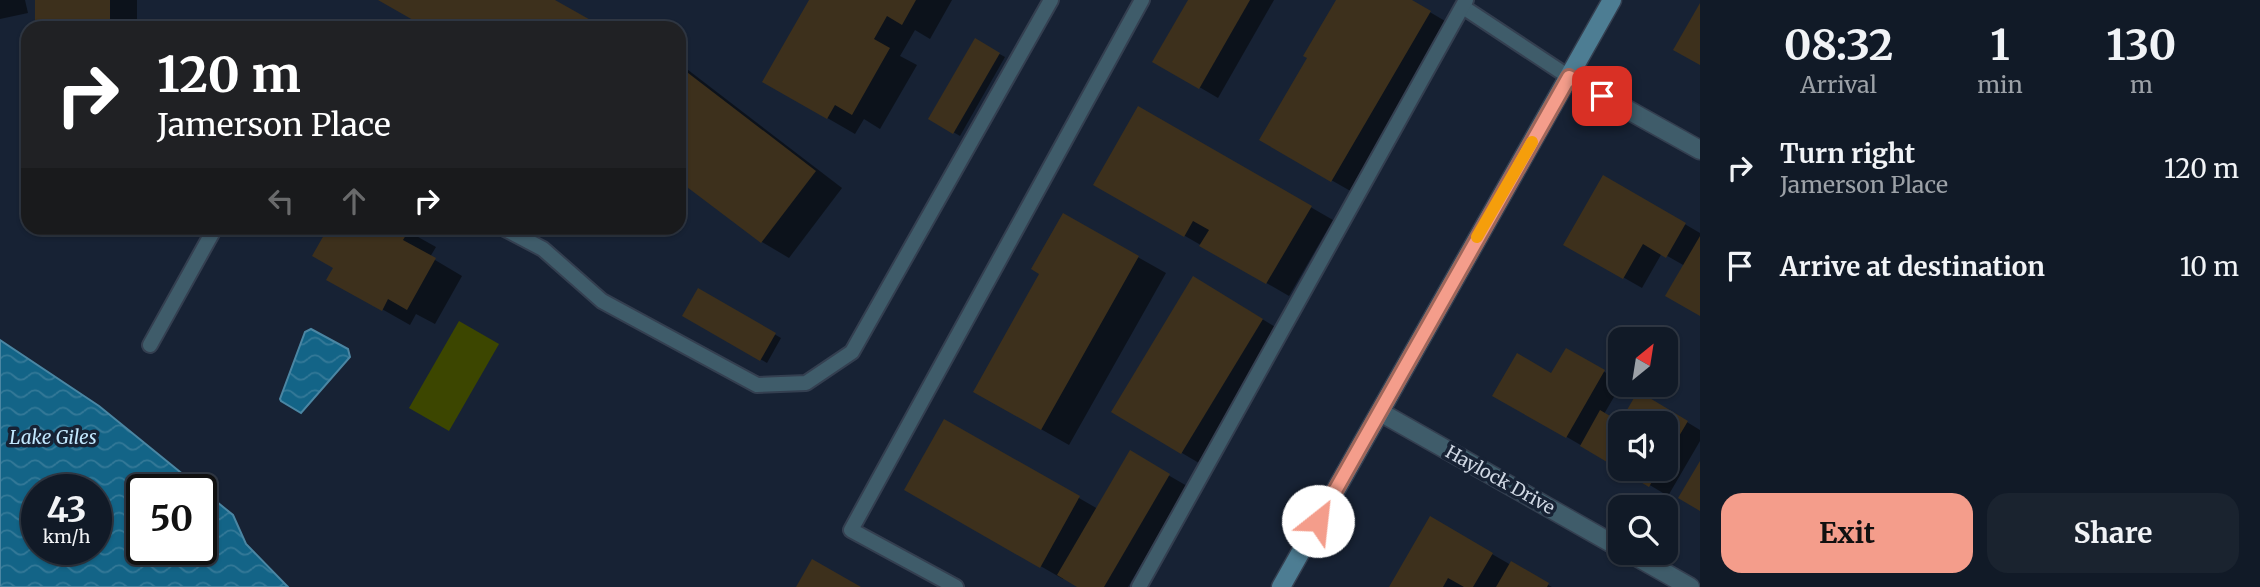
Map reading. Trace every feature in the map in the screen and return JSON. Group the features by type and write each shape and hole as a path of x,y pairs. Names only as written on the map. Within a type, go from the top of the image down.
{"main road":[{"path":"1281,587 1612,0"}],"street":[{"path":"1569,77 1700,150"},
{"name":"Haylock Drive","path":"1380,412 1608,541"},
{"path":"1651,565 1690,587"}],"lane":[{"path":"516,235 543,249 602,301 757,385 806,383 852,352 1051,0"},
{"path":"956,587 851,530 1142,0"},
{"path":"1139,587 1465,3 1569,77"},
{"path":"150,345 211,235"}],"green space":[{"path":"459,321 499,344 449,431 409,408"}],"water":[{"path":"311,329 348,349 350,357 301,413 280,399 305,332"},
{"name":"Lake Giles","path":"0,340 99,406 183,474 126,474 126,565 217,565 217,502 233,515 246,544 288,587 0,587"}],"building":[{"path":"35,0 110,0 110,21 35,21"},
{"path":"378,0 555,0 592,21 415,21"},
{"path":"809,0 916,0 902,25 887,16 874,39 890,48 852,115 835,105 827,119 762,82"},
{"path":"1188,0 1250,0 1199,89 1152,62"},
{"path":"1336,0 1412,0 1431,11 1331,182 1259,140 1307,58 1303,56"},
{"path":"1700,3 1700,65 1673,50"},
{"path":"975,38 1000,53 953,134 928,119"},
{"path":"686,71 816,171 761,243 686,186"},
{"path":"1138,106 1312,206 1266,284 1199,246 1209,230 1193,221 1184,237 1093,185"},
{"path":"1603,175 1686,223 1666,258 1643,244 1623,279 1563,245"},
{"path":"1063,213 1139,256 1041,430 973,392 1039,274 1031,269"},
{"path":"324,235 406,235 403,240 436,258 407,310 388,299 382,311 326,280 333,268 312,256"},
{"path":"1700,236 1700,316 1665,296"},
{"path":"1193,276 1263,319 1181,454 1111,412"},
{"path":"698,288 776,333 760,361 682,316"},
{"path":"1566,348 1605,370 1566,438 1492,396 1517,353 1551,373"},
{"path":"1635,397 1648,397 1671,411 1626,411"},
{"path":"1600,410 1608,415 1608,463 1580,446"},
{"path":"1678,415 1688,421 1678,438"},
{"path":"944,419 1080,496 1040,568 904,490"},
{"path":"1130,450 1170,474 1104,587 1077,587 1057,575"},
{"path":"1700,461 1700,511 1678,498"},
{"path":"1639,481 1652,481 1649,487"},
{"path":"1430,516 1493,553 1473,587 1464,587 1448,578 1443,587 1389,587"},
{"path":"812,559 861,587 796,587"},
{"path":"1511,561 1549,583 1547,587 1496,587"}],"slow traffic":[{"path":"1477,237 1532,142"}],"route":[{"path":"1318,521 1569,77 1602,96"}]}
